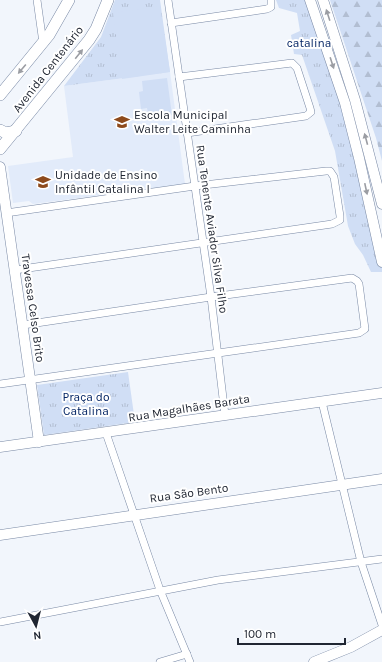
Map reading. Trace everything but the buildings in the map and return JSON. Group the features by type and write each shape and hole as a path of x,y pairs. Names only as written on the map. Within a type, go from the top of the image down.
{"main road":[{"name":"Avenida Centenário","path":"0,95 43,43 69,0"},
{"name":"Avenida Centenário","path":"0,149 89,40 96,29 108,0"},
{"path":"0,130 6,133 16,131"}],"street":[{"path":"37,0 43,43"},
{"name":"Rua Tenente Aviador Silva Filho","path":"168,0 188,132 226,415"},
{"path":"171,23 266,9 271,7 271,0"},
{"path":"310,0 345,103 382,262"},
{"path":"323,0 355,100 382,204"},
{"path":"179,77 292,63 296,68 311,112 306,116 188,132"},
{"path":"6,213 195,186 326,171 330,171 334,177 340,216 336,223 15,270"},
{"name":"Travessa Celso Brito","path":"0,173 39,442"},
{"path":"0,384 359,333 363,332 365,324 359,284 352,278 210,297 23,325"},
{"name":"Rua Magalhães Barata","path":"0,448 106,434 382,393"},
{"path":"322,402 361,562 382,625"},
{"path":"106,434 160,590 190,662"},
{"name":"Rua São Bento","path":"0,534 382,478"},
{"path":"0,622 218,580 382,559"},
{"path":"314,662 351,647 382,630"},
{"path":"160,662 187,654"}],"shaded area":[{"name":"Escola Municipal Walter Leite Caminha","path":"170,72 185,184 33,204 29,201 13,203 8,166 73,157 64,86"}],"green space":[{"path":"115,0 160,0 170,72 64,86 101,37"},
{"name":"catalina","path":"276,0 308,0 334,70 382,253 382,272 371,272 363,255 355,244 348,226 335,151 302,55 294,54 291,35 300,31 297,13 279,8"},
{"path":"330,0 382,0 382,161 376,138"},
{"path":"160,6 170,72 122,79 113,13"},
{"path":"167,78 172,115 149,118 147,108 141,109 139,92 143,91 142,81"},
{"name":"Praça do Catalina","path":"128,372 135,422 44,435 37,385"}],"place":[{"name":"Escola Municipal Walter Leite Caminha","path":"122,122"},
{"name":"Unidade de Ensino Infântil Catalina I","path":"43,182"}]}
